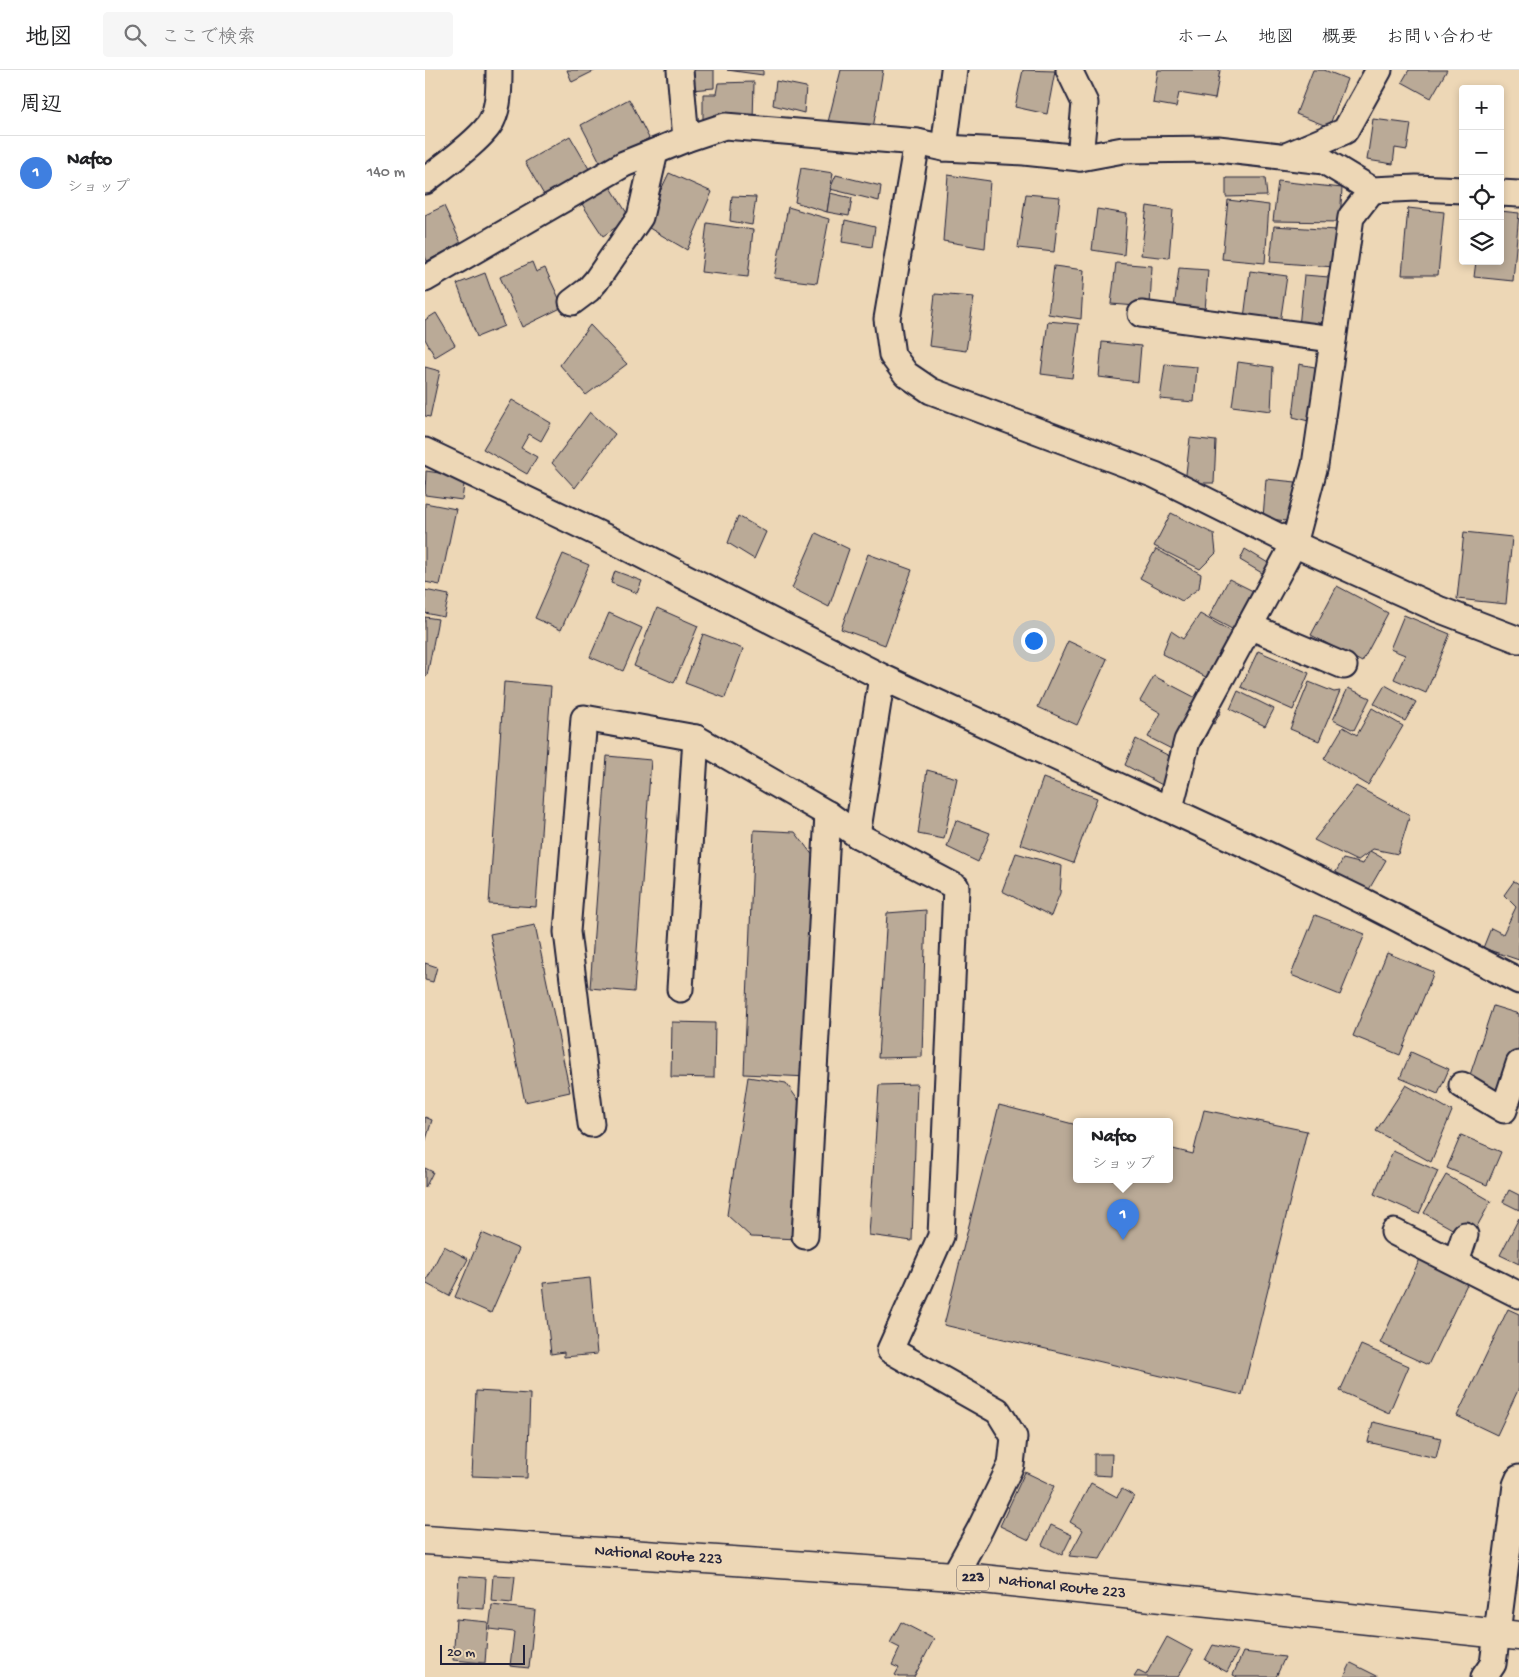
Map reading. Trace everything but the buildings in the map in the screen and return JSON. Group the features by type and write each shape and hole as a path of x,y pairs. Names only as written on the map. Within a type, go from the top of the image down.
{"highway":[{"name":"National Route 223","path":"425,1540 954,1576 1509,1635"}],"street":[{"path":"425,181 481,136 489,126 493,119 497,102 499,70"},
{"path":"944,148 954,70"},
{"path":"1069,70 1085,103 1080,158"},
{"path":"1286,156 1345,131 1379,70"},
{"path":"673,71 686,139"},
{"path":"425,279 624,164 686,139 725,126 917,142 944,148 1024,152 1080,158 1123,150 1218,149 1324,160 1372,190 1416,188 1459,190"},
{"path":"917,142 887,319 892,355 906,374 931,392 1155,475 1294,544 1438,610 1519,640"},
{"path":"571,302 588,290 596,281 640,217 655,152"},
{"path":"1170,808 1187,741 1294,544 1315,465 1351,216 1372,190"},
{"path":"1504,193 1519,194"},
{"path":"1141,314 1333,339"},
{"path":"425,451 635,552 882,677 1170,808 1365,902 1519,981"},
{"path":"1249,626 1344,666"},
{"path":"857,835 882,677"},
{"path":"591,1124 567,932 584,718 696,738 828,814 857,835 956,886 941,1236 890,1350 998,1411 1014,1437 1011,1465 980,1529 954,1576"},
{"path":"680,989 696,738"},
{"path":"805,1236 828,814"},
{"path":"1462,1085 1504,1110 1519,1064"},
{"path":"1394,1232 1519,1295"},
{"path":"1456,1262 1465,1235"},
{"path":"1485,1677 1509,1635 1516,1485 1519,1478"}],"place":[{"name":"Nafco","path":"1123,1240"}]}
